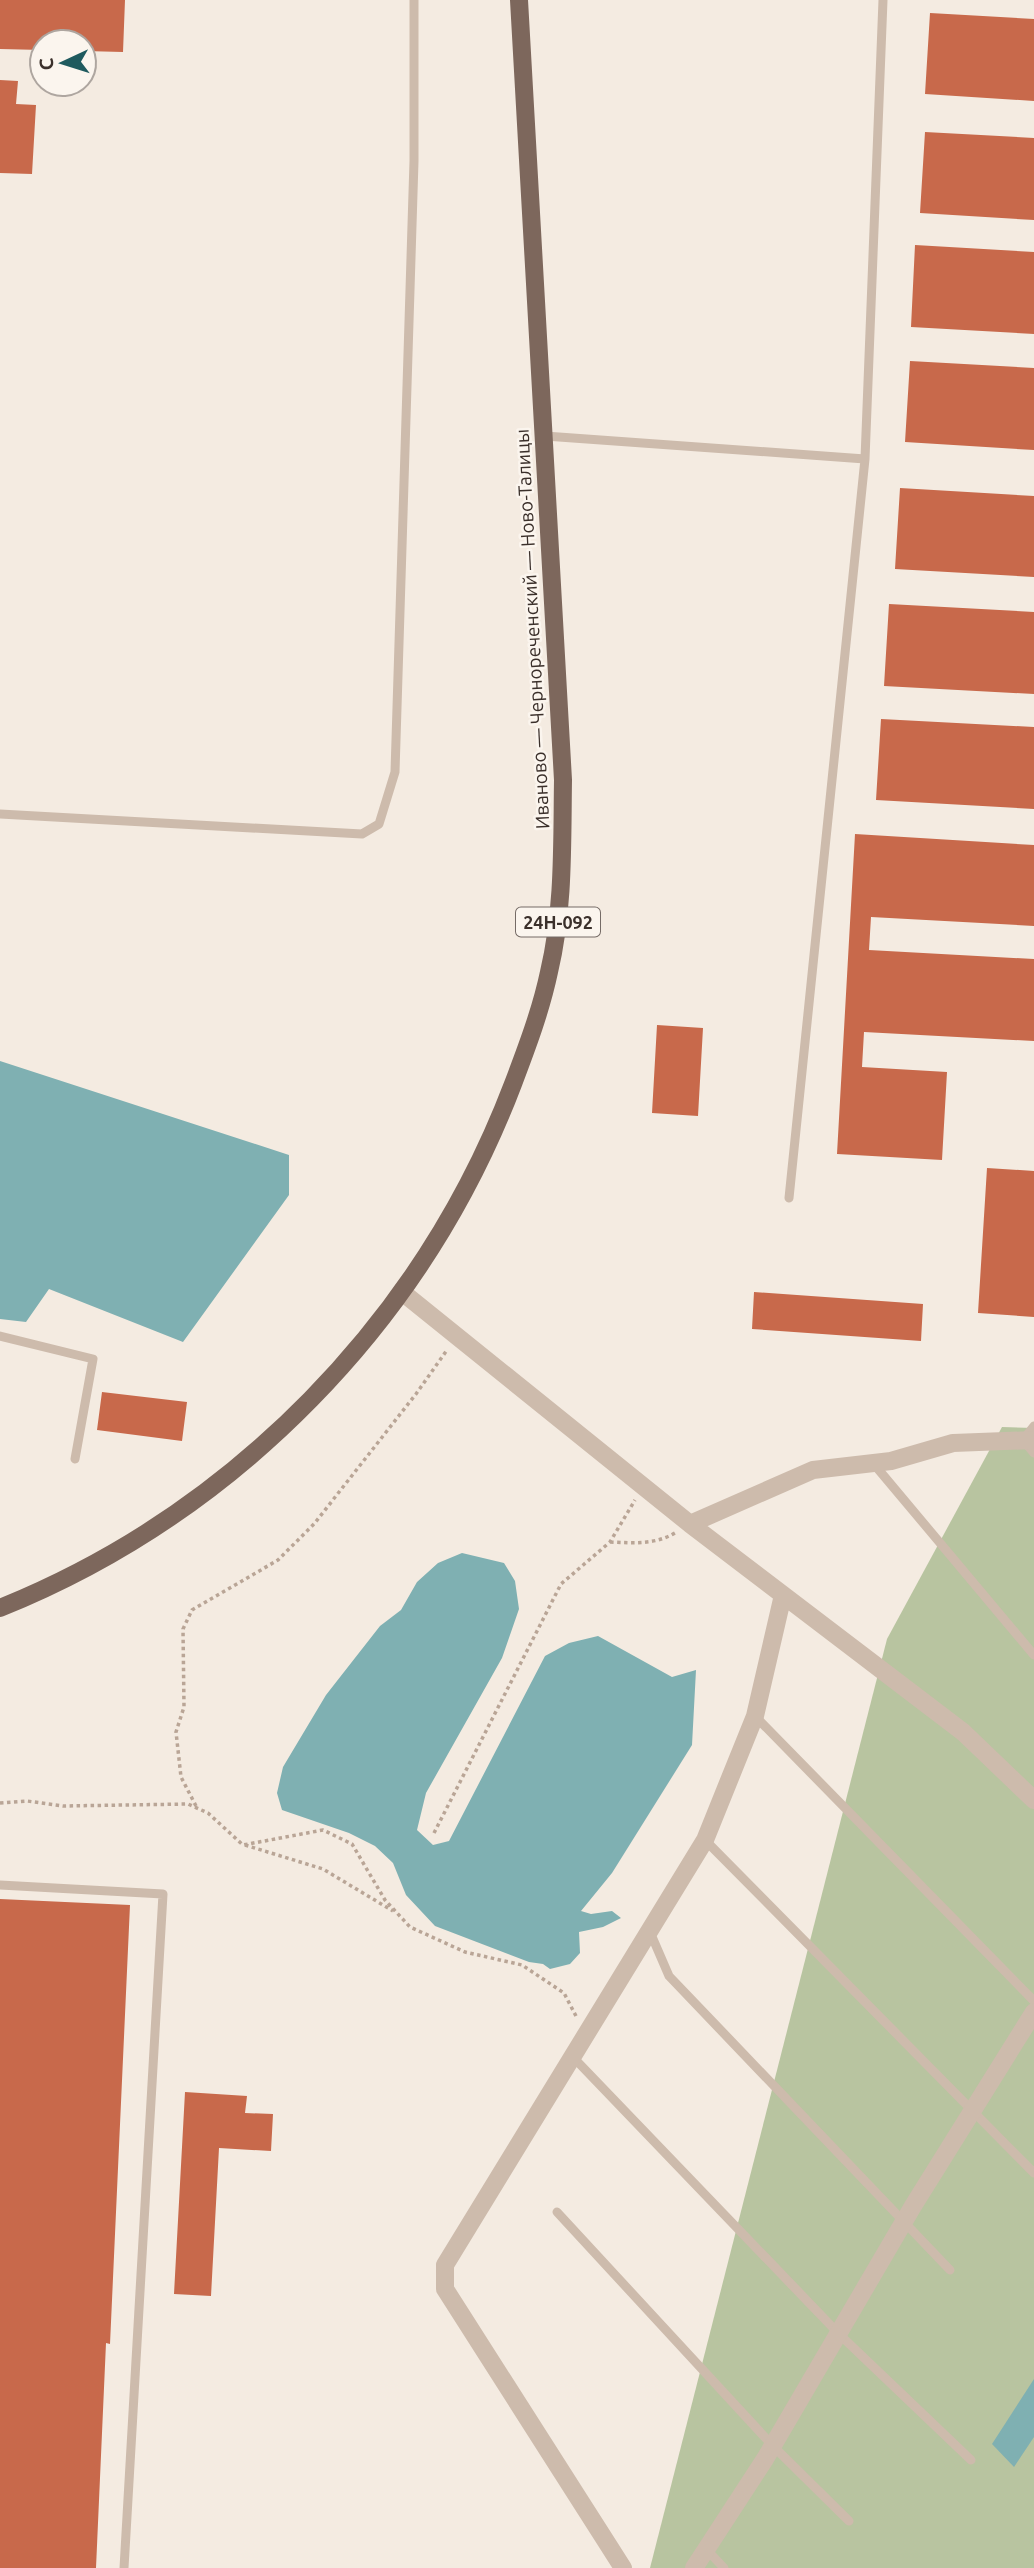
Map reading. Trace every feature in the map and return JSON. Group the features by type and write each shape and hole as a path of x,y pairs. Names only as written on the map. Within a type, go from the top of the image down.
{"main road":[{"name":"Иваново — Чернореченский — Ново-Талицы","path":"0,1608 105,1560 229,1474 298,1414 354,1354 440,1238 500,1116 530,1039 549,972 560,907 563,780 519,0"}],"street":[{"path":"402,1292 690,1524 963,1732 1034,1800"},
{"path":"690,1524 813,1470 873,1463 953,1443 1031,1440"},
{"path":"623,2568 445,2289 445,2265 705,1840 755,1716 783,1595"},
{"path":"694,2568 708,2551 773,2446 903,2223 1034,2012"}],"lane":[{"path":"0,814 362,834 379,824 395,772 414,161 414,0"},
{"path":"789,1198 865,459 883,0"},
{"path":"545,436 865,459"},
{"path":"0,1336 93,1359 75,1459"},
{"path":"873,1463 1034,1655"},
{"path":"755,1716 1034,2001"},
{"path":"705,1840 1034,2173"},
{"path":"0,1885 163,1895 124,2568"},
{"path":"649,1930 669,1976 950,2270"},
{"path":"576,2050 839,2334 971,2460"},
{"path":"557,2212 773,2446 849,2521"},
{"path":"708,2551 724,2568"}],"path":[{"path":"197,1808 181,1777 176,1732 184,1707 183,1629 192,1610 278,1560 314,1524 416,1394 450,1346 454,1334"},
{"path":"434,1833 561,1584 610,1542 642,1486"},
{"path":"610,1542 644,1544 663,1540 690,1524"},
{"path":"0,1803 27,1801 63,1806 188,1804 208,1813 243,1845 323,1869 398,1914"},
{"path":"243,1845 323,1830 352,1844 385,1900 410,1927 464,1952 522,1965 564,1993 577,2018 576,2050"}],"green space":[{"path":"1002,1427 1034,1428 1034,2568 650,2568 887,1639"}],"water":[{"path":"0,1061 289,1155 289,1195 183,1342 49,1289 26,1322 0,1319"},
{"path":"462,1553 504,1563 515,1581 519,1609 502,1658 426,1793 417,1830 433,1845 449,1841 545,1656 569,1643 598,1636 672,1677 696,1670 692,1745 612,1873 581,1911 591,1914 612,1911 621,1918 603,1927 579,1932 580,1953 570,1964 550,1969 543,1964 529,1962 435,1926 406,1895 393,1863 375,1846 349,1833 282,1810 277,1793 283,1767 326,1695 380,1626 401,1610 417,1582 438,1563"},
{"path":"1034,2379 1034,2437 1014,2467 992,2444"}],"building":[{"path":"0,0 125,0 123,52 98,51 98,28 28,28 28,50 0,49"},
{"path":"930,13 1034,19 1034,101 925,94"},
{"path":"0,80 18,81 16,104 36,105 32,174 0,173"},
{"path":"925,132 1034,138 1034,220 920,213"},
{"path":"915,245 1034,252 1034,334 911,327"},
{"path":"910,361 1034,368 1034,450 905,442"},
{"path":"900,488 1034,496 1034,577 895,569"},
{"path":"889,604 1034,612 1034,694 884,686"},
{"path":"881,719 1034,727 1034,809 876,800"},
{"path":"855,834 1034,845 1034,926 871,917 869,950 1034,959 1034,1041 864,1032 862,1067 947,1072 942,1160 837,1154"},
{"path":"657,1025 703,1028 698,1116 652,1113"},
{"path":"987,1168 1034,1171 1034,1317 978,1313"},
{"path":"754,1292 923,1304 921,1341 752,1329"},
{"path":"102,1392 187,1402 182,1441 97,1430"},
{"path":"0,1899 130,1905 110,2344 106,2343 96,2568 0,2568"},
{"path":"185,2092 247,2096 245,2113 273,2114 271,2151 219,2148 211,2296 174,2294"}]}
